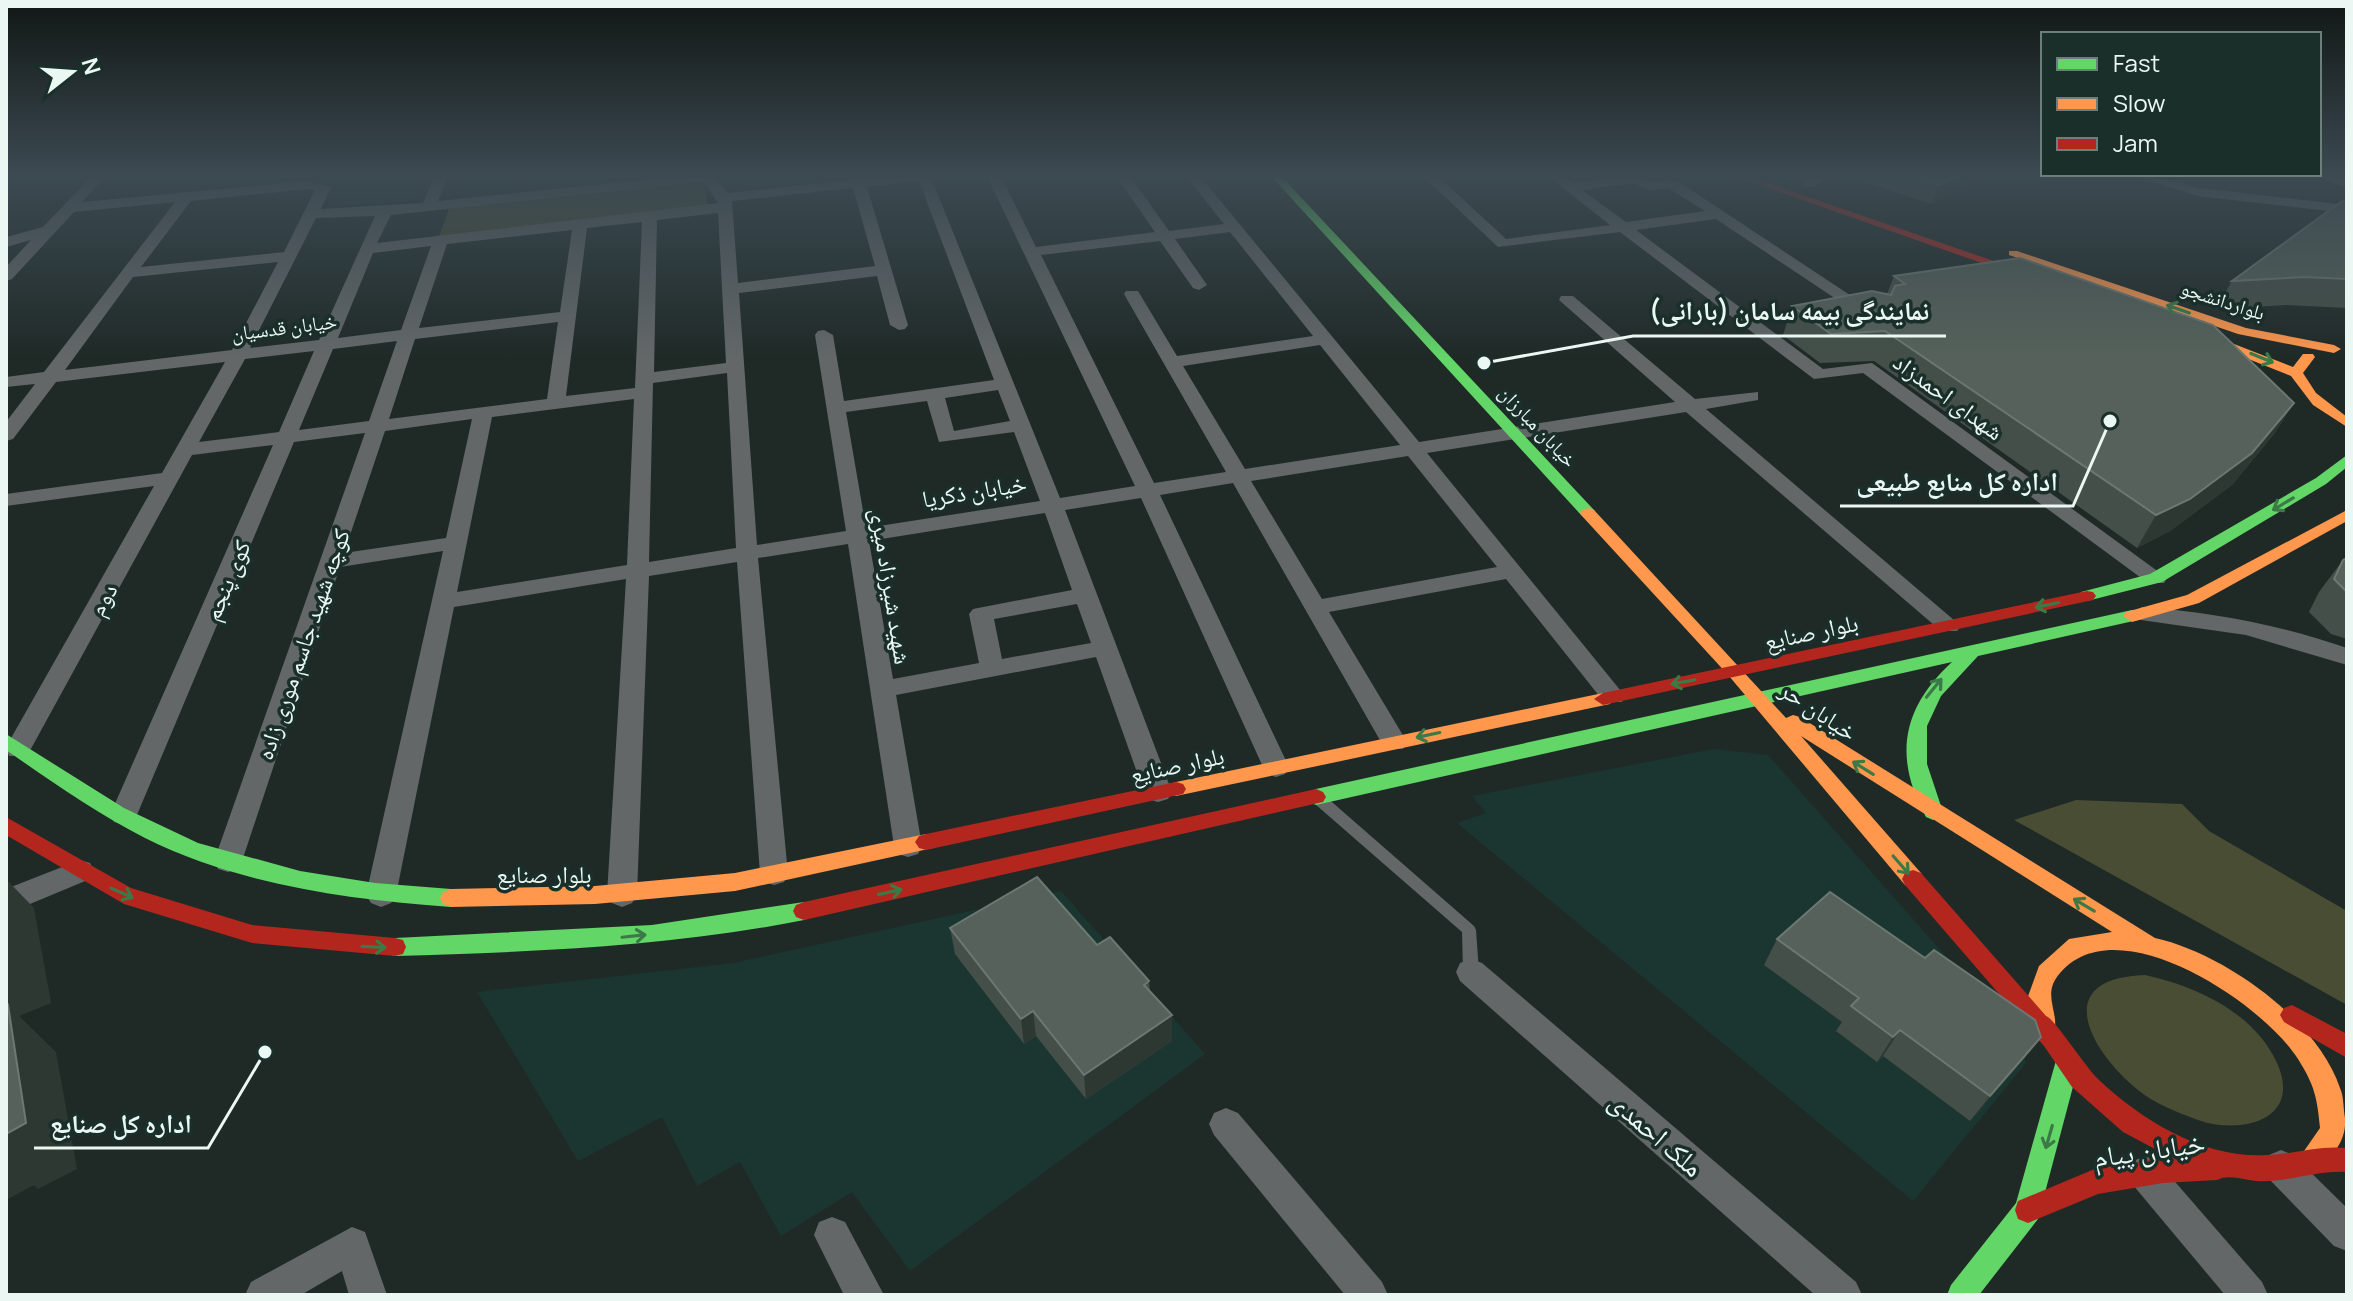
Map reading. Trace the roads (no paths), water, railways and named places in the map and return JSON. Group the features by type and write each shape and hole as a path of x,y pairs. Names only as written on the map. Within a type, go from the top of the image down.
{"street":[{"path":"6,276 43,237"},
{"path":"6,435 153,237"},
{"name":"دوم","path":"12,745 186,450 299,237"},
{"name":"کوی پنجم","path":"124,815 373,237"},
{"path":"367,249 462,237"},
{"path":"556,403 578,237"},
{"path":"622,895 638,570 649,237"},
{"path":"727,237 747,553 774,874"},
{"path":"874,237 899,325"},
{"path":"948,237 1052,504 1158,792"},
{"path":"1024,237 1147,489 1276,767"},
{"path":"1031,252 1157,237"},
{"path":"1164,237 1199,285"},
{"path":"1243,237 1613,696"},
{"name":"خیابان مبارزان","path":"1332,237 1759,700"},
{"path":"1495,237 1503,244 1554,237"},
{"name":"شهدای احمدزاد","path":"1634,237 1820,375 1866,367 2156,578"},
{"path":"1754,237 1874,316"},
{"name":"بلواردانشجو","path":"1915,237 2227,344 2296,373"},
{"name":"بلواردانشجو","path":"1964,237 2243,331 2340,349"},
{"name":"کوچه شهید جاسم موری زاده","path":"228,861 441,239"},
{"path":"129,273 289,256"},
{"path":"730,289 883,270"},
{"path":"1132,294 1394,742"},
{"path":"1567,300 1949,626"},
{"name":"خیابان قدسیان","path":"6,382 567,316"},
{"name":"شهید شیرزاد میری","path":"824,335 908,846"},
{"path":"1171,362 1325,339"},
{"path":"2296,373 2301,362 2340,349"},
{"path":"186,450 556,403 735,367"},
{"name":"بلوار صنایع","path":"6,825 124,895 252,934 378,948 556,920 622,895 774,874 1735,672 2156,578 2321,481 2347,457 2343,442 2318,405 2301,388 2296,373"},
{"path":"836,408 1005,384"},
{"path":"935,394 946,438 1021,425"},
{"name":"خیابان ذکریا","path":"443,601 1410,446 1751,396"},
{"path":"2318,405 2347,423"},
{"path":"381,895 483,413"},
{"path":"6,500 170,478"},
{"name":"بلوار صنایع","path":"12,745 176,844 283,879 556,920 746,924 2142,614 2193,599 2228,583 2347,515"},
{"path":"330,562 455,543"},
{"path":"1315,607 1512,571"},
{"path":"992,668 981,614 1085,595"},
{"path":"2142,614 2192,616 2270,630 2347,657"},
{"path":"883,689 1104,648"},
{"path":"1933,812 1914,774 1913,740 1919,708 1938,681 1974,652"},
{"name":"خیابان حر","path":"1759,700 1933,812 2151,945"},
{"name":"خیابان حر","path":"1759,700 2050,1038"},
{"path":"6,902 80,871"},
{"path":"2347,1047 2251,990 2184,955 2151,945 2112,940 2091,943 2056,957 2042,978 2040,1006 2050,1038 2067,1064 2099,1098 2141,1129 2188,1152 2235,1165 2281,1167 2315,1154 2347,1160"},
{"name":"ملک احمدی","path":"1471,972 1843,1295"},
{"path":"2251,990 2290,1023 2319,1060 2335,1097 2333,1129 2315,1154"},
{"name":"خیابان پیام","path":"1961,1295 2028,1210 2067,1064"},
{"path":"1226,1124 1369,1295"},
{"name":"خیابان پیام","path":"2028,1210 2097,1181 2145,1173 2235,1165"},
{"path":"2281,1167 2347,1233"},
{"path":"2145,1173 2249,1295"},
{"path":"832,1235 865,1295"},
{"path":"264,1295 352,1245 368,1295"}],"lane":[{"path":"1317,797 1469,930 1471,972"}],"place":[{"name":"نمایندگی بیمه سامان (بارانی)","path":"1484,363"},
{"name":"اداره کل منابع طبیعی","path":"2110,421"},
{"name":"اداره کل صنایع","path":"265,1052"}]}
